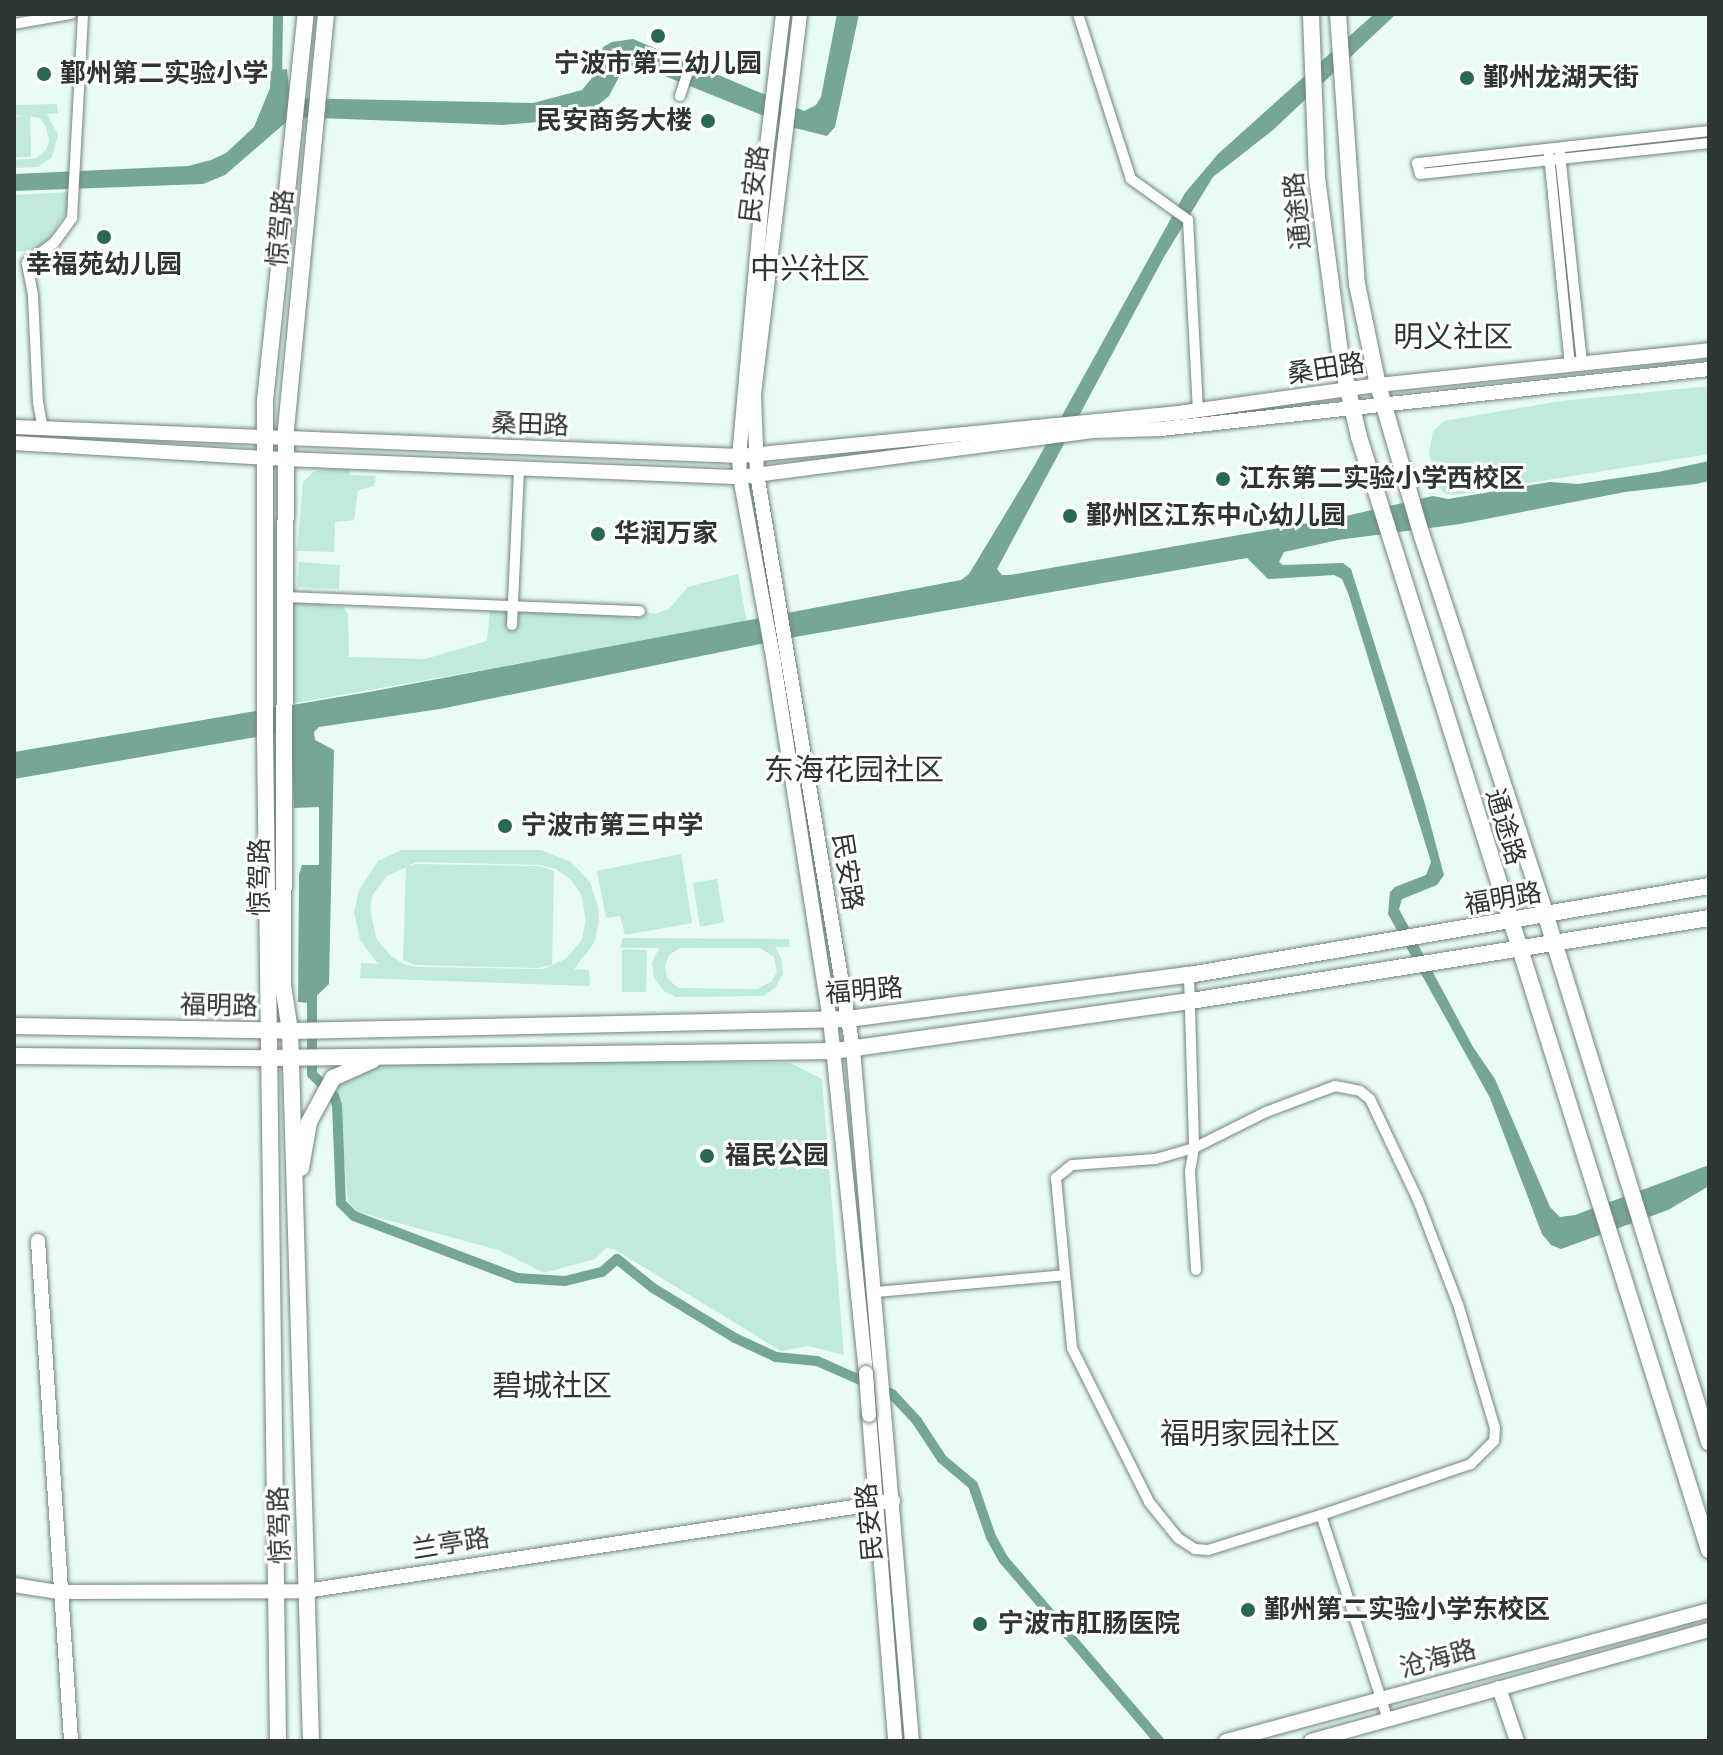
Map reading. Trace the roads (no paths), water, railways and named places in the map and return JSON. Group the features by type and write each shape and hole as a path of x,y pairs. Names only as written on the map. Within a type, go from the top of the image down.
{"main road":[{"name":"惊驾路","path":"278,1741 268,1058 265,401 306,14"},
{"name":"惊驾路","path":"311,1741 291,1057 283,985 286,440 326,14"},
{"name":"民安路","path":"783,14 769,131 739,456 740,477 772,612 853,1049 912,1741"},
{"name":"民安路","path":"772,612 757,474 754,396 800,14"},
{"name":"通途路","path":"1311,14 1317,178 1349,398 1509,922 1709,1550"},
{"name":"通途路","path":"1338,14 1357,284 1378,385 1422,536 1554,940 1709,1442"},
{"name":"桑田路","path":"1093,426 1161,429 1349,398 1378,385 1709,350"},
{"name":"桑田路","path":"1093,426 1198,410 1349,398 1383,402 1709,369"},
{"path":"1042,433 1093,426"},
{"name":"桑田路","path":"14,427 265,448 286,459 740,477 1042,433"},
{"name":"桑田路","path":"14,443 265,448 286,440 739,456 1042,433"},
{"name":"民安路","path":"781,662 834,1051 866,1373 895,1741"},
{"name":"福明路","path":"14,1026 290,1031 848,1019 1189,975 1709,886"},
{"name":"福明路","path":"14,1056 268,1058 834,1051 1191,1001 1554,940 1709,918"},
{"path":"295,1206 309,1122 330,1083 333,1078 381,1056"},
{"path":"38,1241 58,1592 71,1741"},
{"name":"兰亭路","path":"14,1585 58,1592 306,1591 893,1501"},
{"name":"沧海路","path":"1226,1741 1709,1610"},
{"name":"沧海路","path":"1311,1741 1709,1630"},
{"path":"1499,1688 1517,1741"}],"street":[{"path":"14,24 71,14"},
{"path":"43,430 38,403 33,295 27,263 36,259 64,231 72,218 77,170 83,14"},
{"path":"1078,14 1131,179 1169,210 1188,220 1198,410"},
{"path":"680,96 692,58"},
{"path":"1709,131 1554,154 1420,174 1417,163 1554,154 1709,143"},
{"path":"1554,154 1576,364"},
{"path":"512,625 519,468"},
{"path":"285,597 640,611"},
{"path":"1189,975 1194,1148 1190,1171 1196,1270"},
{"path":"1335,1086 1360,1091 1370,1099 1410,1182 1458,1304 1495,1428 1494,1441 1471,1464 1208,1550 1195,1549 1178,1538 1149,1502 1072,1348 1064,1275 1056,1178 1061,1170 1072,1165 1156,1159 1194,1148 1323,1089 1335,1086"},
{"path":"875,1292 1064,1275"},
{"path":"1321,1515 1388,1720"}],"waterway":[{"path":"277,81 278,14"},
{"path":"312,988 312,1074 334,1096 337,1105 341,1203 354,1216 517,1278 565,1281 602,1272 617,1259 653,1288 735,1338 776,1357 817,1361 892,1394 917,1421 942,1459 973,1485 991,1537 1004,1560 1159,1741"}],"place":[{"name":"宁波市第三幼儿园","path":"658,36"},
{"name":"鄞州第二实验小学","path":"44,74"},
{"name":"鄞州龙湖天街","path":"1467,78"},
{"name":"民安商务大楼","path":"708,121"},
{"name":"幸福苑幼儿园","path":"104,237"},
{"name":"江东第二实验小学西校区","path":"1223,479"},
{"name":"鄞州区江东中心幼儿园","path":"1070,516"},
{"name":"华润万家","path":"598,534"},
{"name":"宁波市第三中学","path":"505,826"},
{"name":"福民公园","path":"707,1156"},
{"name":"鄞州第二实验小学东校区","path":"1248,1610"},
{"name":"宁波市肛肠医院","path":"980,1624"}],"district":[{"name":"中兴社区","path":"810,269"},
{"name":"明义社区","path":"1453,337"},
{"name":"东海花园社区","path":"854,770"},
{"name":"碧城社区","path":"552,1386"},
{"name":"福明家园社区","path":"1250,1434"}]}
